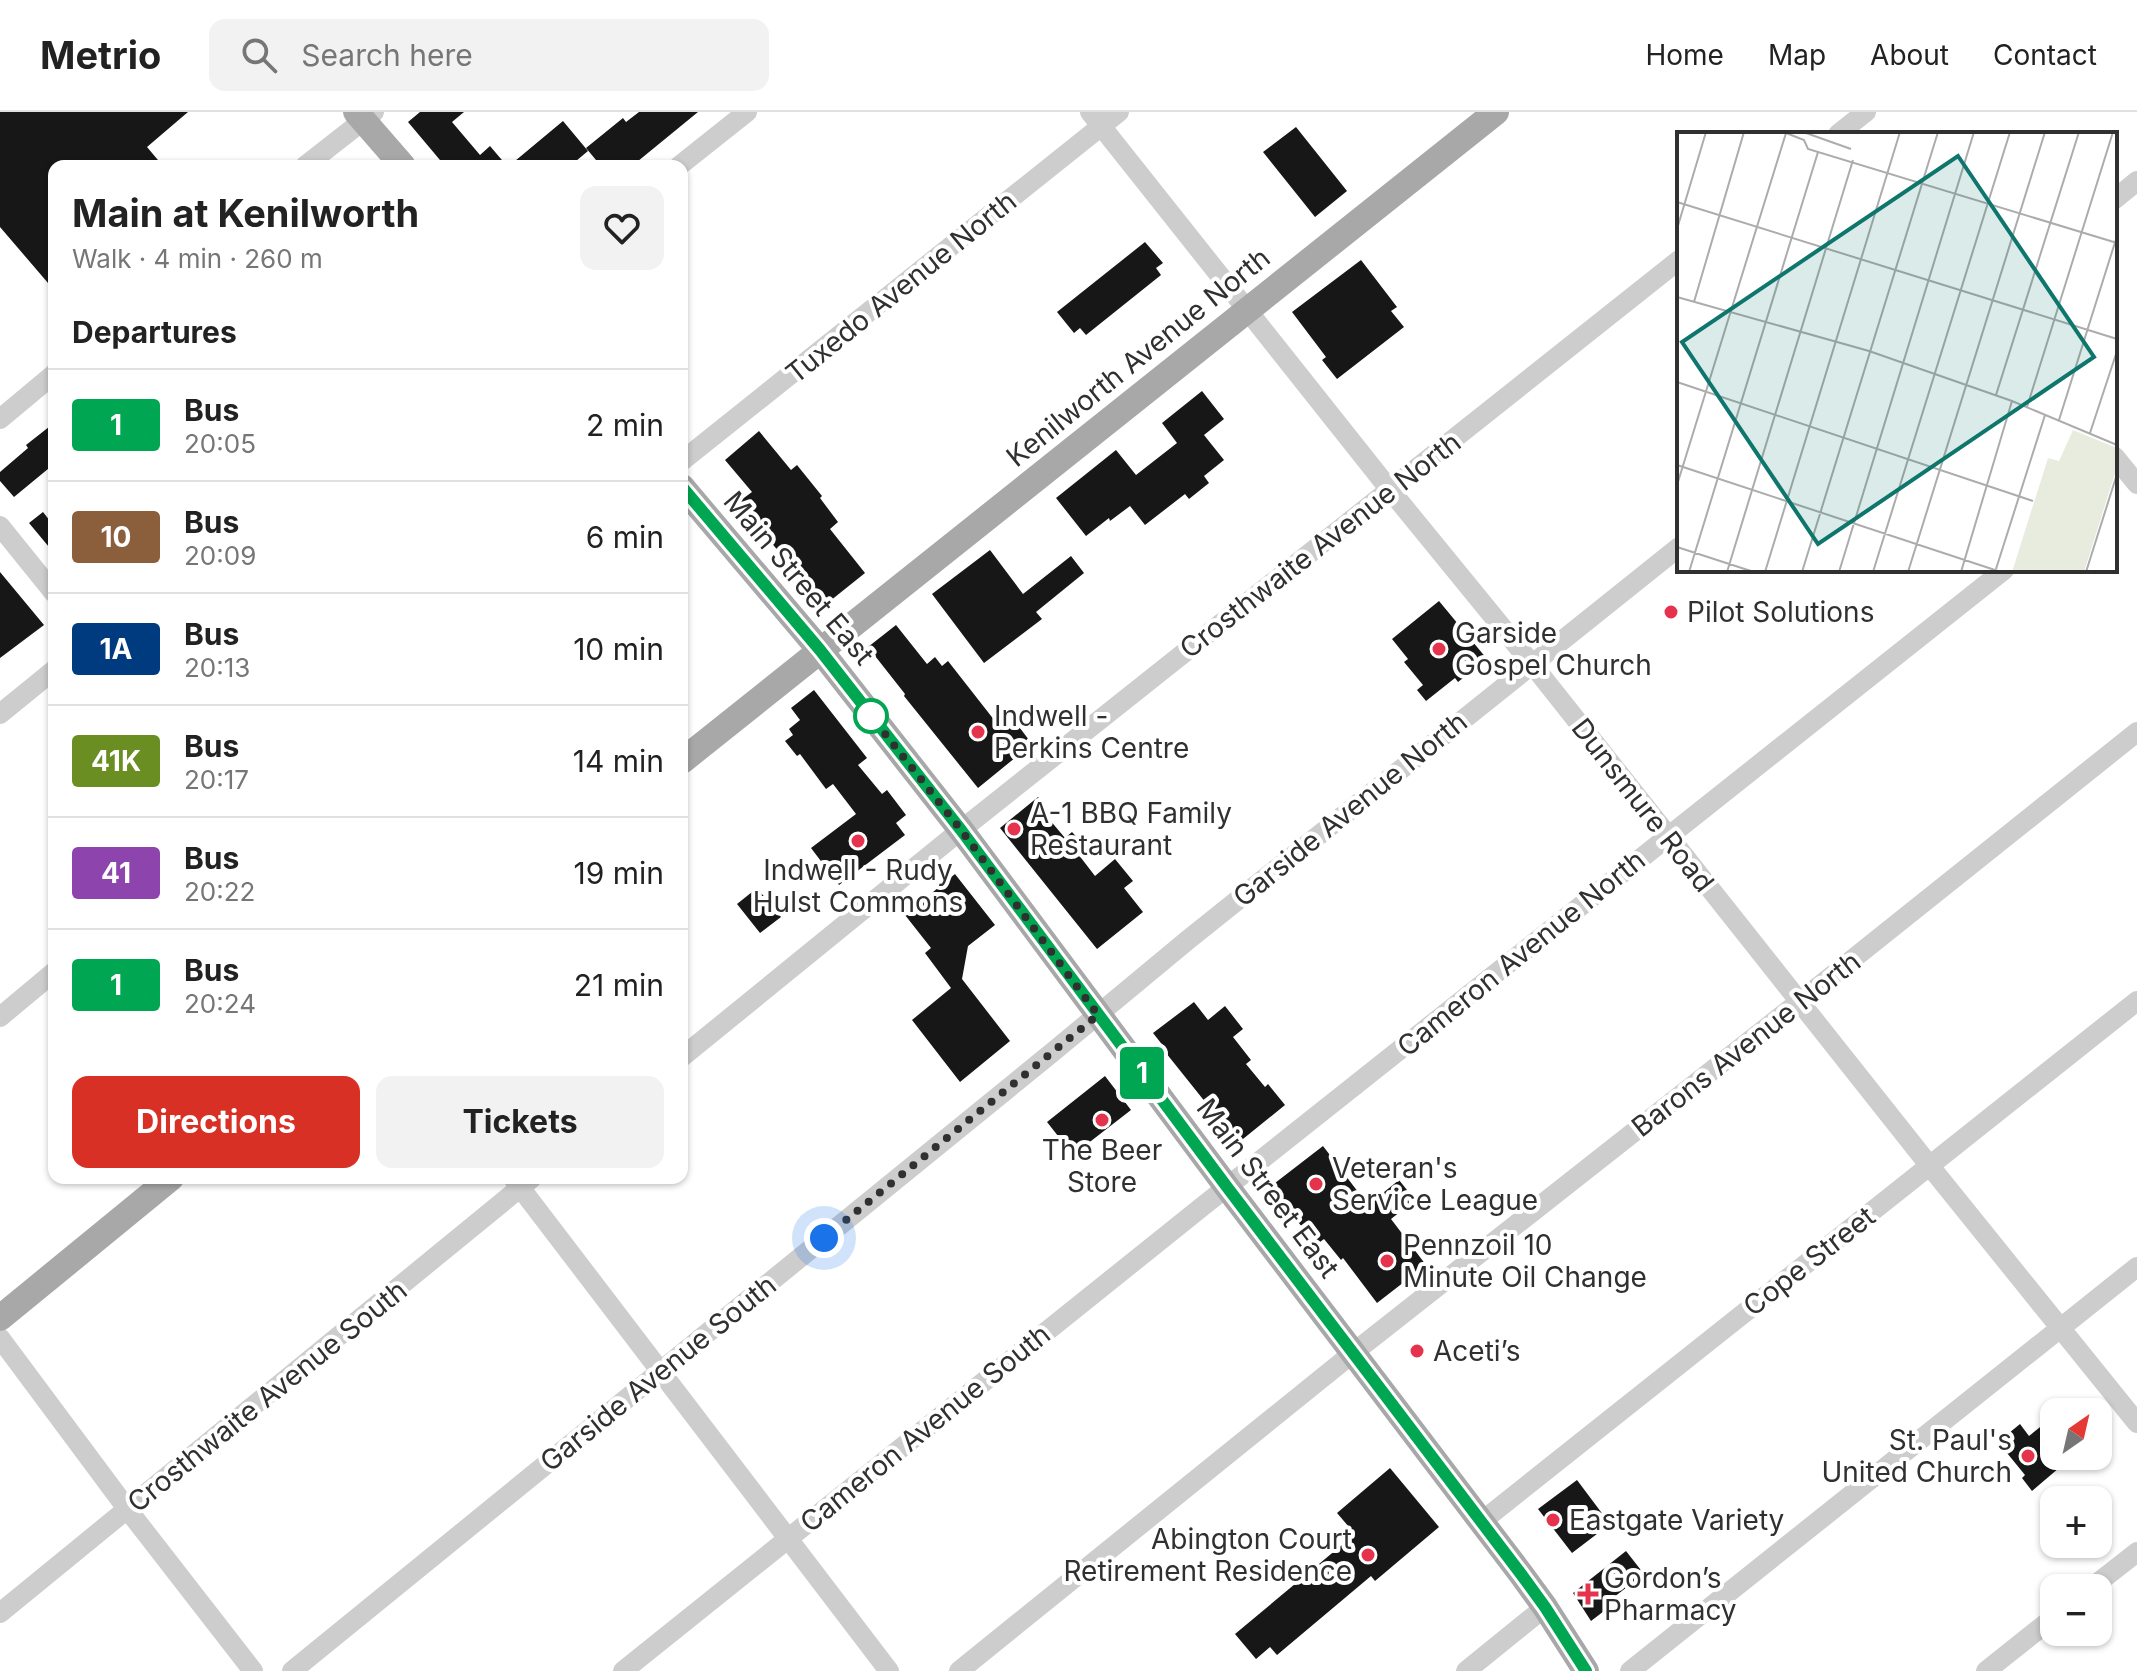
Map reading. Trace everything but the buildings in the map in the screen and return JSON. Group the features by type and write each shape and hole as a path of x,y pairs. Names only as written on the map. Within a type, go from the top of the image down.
{"main road":[{"name":"Kenilworth Avenue North","path":"688,756 1496,112"},
{"path":"364,115 398,160"},
{"name":"Main Street East","path":"688,494 820,650 961,830 1545,1607 1586,1671"},
{"path":"0,1318 164,1184"}],"street":[{"path":"687,160 747,112"},
{"name":"Tuxedo Avenue North","path":"688,456 1096,119 1119,112"},
{"path":"1845,126 1866,112"},
{"path":"312,160 364,115"},
{"name":"Dunsmure Road","path":"1096,119 2137,1423"},
{"path":"2117,197 2137,181"},
{"name":"Crosthwaite Avenue North","path":"961,830 1677,262"},
{"path":"0,419 48,379"},
{"path":"0,526 48,586"},
{"name":"Garside Avenue North","path":"1098,1015 1677,549"},
{"name":"Cameron Avenue North","path":"1227,1187 2001,572"},
{"path":"0,714 48,675"},
{"name":"Barons Avenue North","path":"959,1671 1353,1353 2137,732"},
{"path":"688,1052 961,830"},
{"path":"0,1017 48,977"},
{"name":"Cope Street","path":"1481,1522 2137,1001"},
{"name":"Garside Avenue South","path":"292,1671 1098,1015"},
{"name":"Crosthwaite Avenue South","path":"0,1613 518,1184"},
{"path":"524,1184 659,1371 889,1671"},
{"name":"Cameron Avenue South","path":"623,1671 1227,1187"},
{"path":"1630,1671 2137,1267"},
{"path":"0,1338 253,1671"},
{"path":"2109,1574 2137,1552"},
{"path":"1466,1671 1545,1607"},
{"path":"1986,1671 2040,1628"}],"bus line":[{"name":"1","path":"688,494 820,650 961,830 1521,1574 1586,1671"}],"place":[{"name":"Pilot Solutions","path":"1671,612"},
{"name":"Garside Gospel Church","path":"1439,649"},
{"name":"Indwell - Perkins Centre","path":"978,732"},
{"name":"A-1 BBQ Family Restaurant","path":"1014,829"},
{"name":"Indwell - Rudy Hulst Commons","path":"858,841"},
{"name":"The Beer Store","path":"1102,1120"},
{"name":"Veteran's Service League","path":"1316,1184"},
{"name":"Pennzoil 10 Minute Oil Change","path":"1387,1261"},
{"name":"Aceti’s","path":"1417,1351"},
{"name":"St. Paul's United Church","path":"2028,1456"},
{"name":"Eastgate Variety","path":"1553,1520"},
{"name":"Abington Court Retirement Residence","path":"1368,1555"},
{"name":"Gordon’s Pharmacy","path":"1588,1594"}],"route":[{"path":"824,1238 1098,1015 961,830 871,716"}]}
